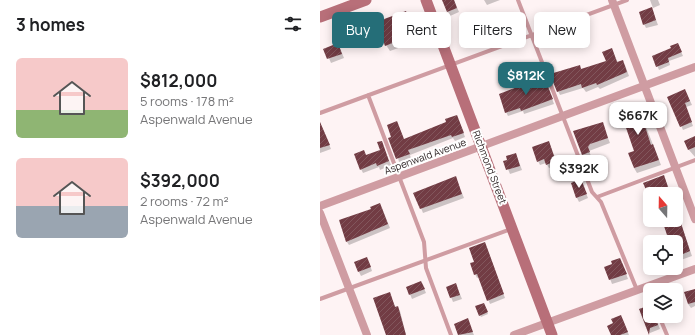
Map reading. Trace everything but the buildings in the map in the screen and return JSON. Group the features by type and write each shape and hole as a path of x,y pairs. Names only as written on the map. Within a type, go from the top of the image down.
{"street":[{"path":"320,17 366,0"},
{"name":"Richmond Street","path":"426,0 552,335"},
{"path":"612,3 695,219"},
{"name":"Aspenwald Avenue","path":"320,206 695,67"},
{"path":"320,213 367,335"},
{"path":"660,283 695,268"},
{"path":"514,335 643,289"}],"lane":[{"path":"518,0 592,192 601,202 637,290"},
{"path":"320,113 612,3 627,0"},
{"path":"368,95 424,242 426,254 425,260 451,335"},
{"path":"597,197 695,160"},
{"path":"320,299 513,228"},
{"path":"663,323 667,335"}]}
